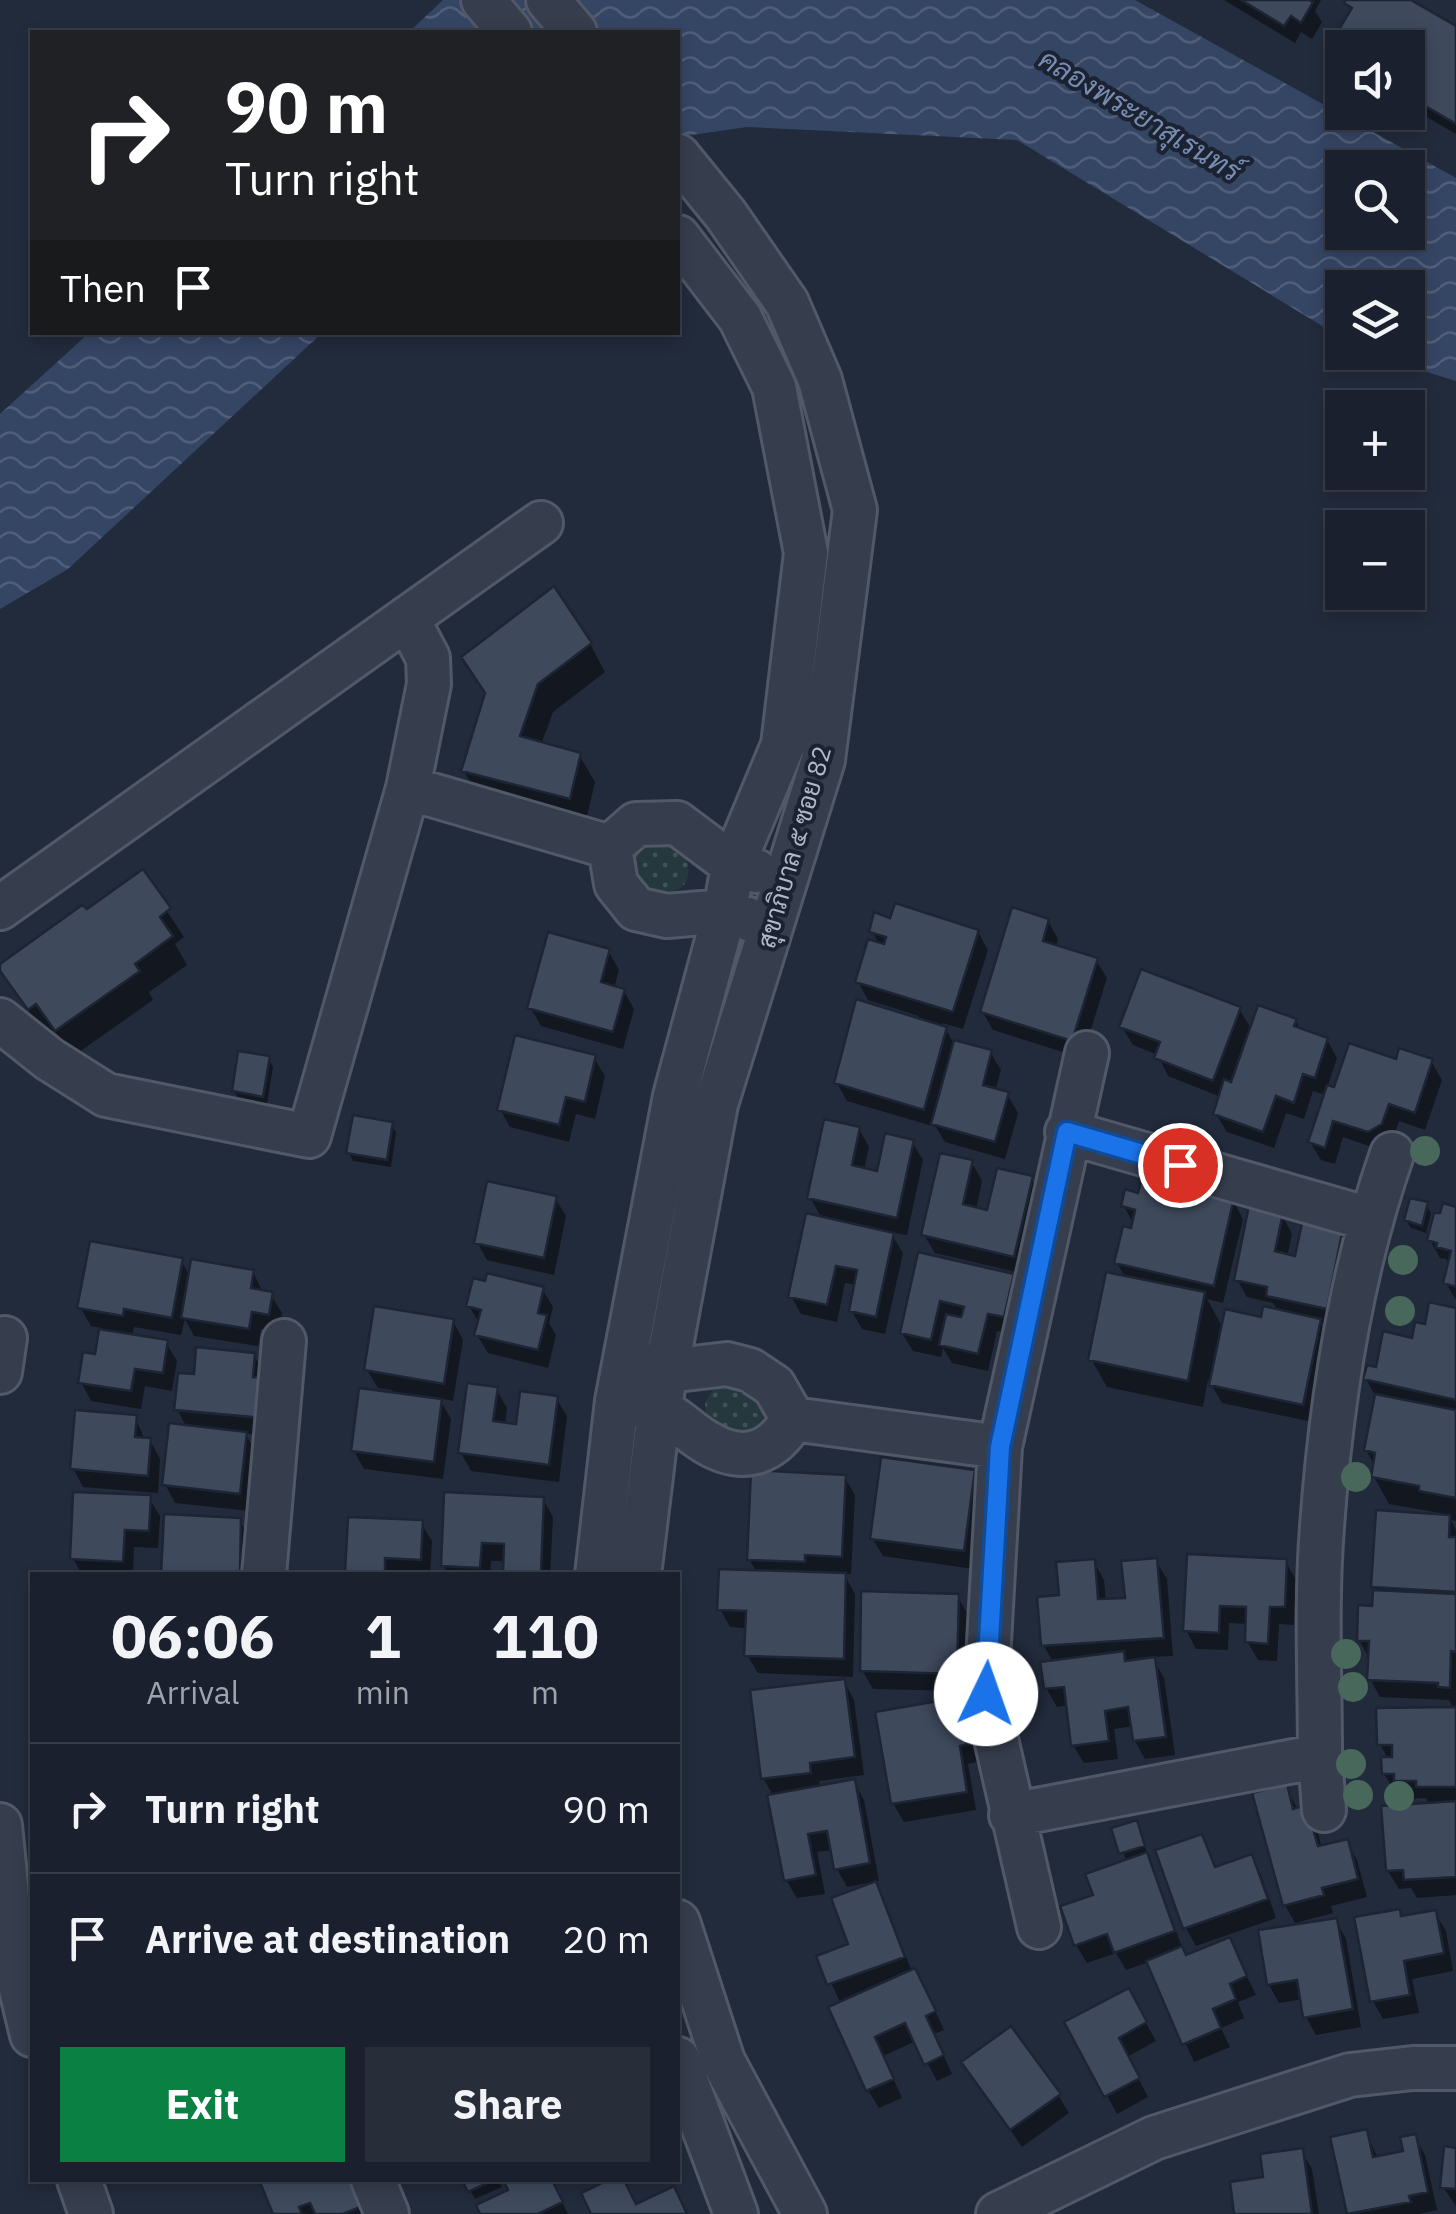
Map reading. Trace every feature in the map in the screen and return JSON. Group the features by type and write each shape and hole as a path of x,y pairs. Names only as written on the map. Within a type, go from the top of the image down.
{"street":[{"path":"483,0 508,30"},
{"path":"548,0 572,30"},
{"name":"สุขาภิบาล ๕ ซอย 82","path":"639,1572 664,1390 716,1104 823,760 855,510 820,380 787,303 726,215 680,158"},
{"name":"สุขาภิบาล ๕ ซอย 82","path":"596,1572 620,1381 675,1096 725,911 733,865 782,745 806,552 774,387 740,318 680,240"},
{"path":"0,908 540,523"},
{"path":"0,1020 49,1059 106,1095 309,1136 408,788 428,684 428,658 407,618"},
{"path":"408,788 610,847"},
{"path":"610,847 636,824 677,823 733,865 786,880"},
{"path":"610,847 616,884 636,909 668,916 725,911 772,927"},
{"path":"1039,1927 986,1694 1000,1447 1087,1053"},
{"path":"1067,1132 1369,1219"},
{"path":"1324,1810 1320,1756 1322,1531 1335,1387 1369,1219 1392,1154"},
{"path":"264,1572 284,1341"},
{"path":"620,1381 664,1390 727,1364 750,1370 774,1386 792,1420"},
{"path":"664,1390 708,1444 731,1453 751,1454 768,1448 782,1438 792,1420"},
{"path":"792,1420 1000,1447"},
{"path":"1011,1815 1320,1756"},
{"path":"0,1826 15,1957 30,2026"},
{"path":"680,1929 723,2061 805,2214"},
{"path":"680,2065 736,2214"},
{"path":"998,2214 1154,2138 1350,2075 1456,2068"},
{"path":"80,2182 92,2214"},
{"path":"374,2182 388,2214"}],"green space":[{"path":"659,838 684,852 688,874 686,882 674,892 645,897 627,861 631,852"},
{"path":"747,1380 766,1411 759,1429 743,1439 707,1422 705,1402 717,1383"}],"water":[{"name":"คลองพระยาสุเรนทร์","path":"443,0 1135,0 1325,105 1325,130 1369,130 1406,150 1325,150 1325,250 1425,250 1425,161 1456,178 1456,381 1421,370 1425,370 1425,270 1325,270 1325,328 1017,140 747,127 680,137 680,30 411,30"},
{"path":"87,335 320,335 68,569 0,609 0,414"}],"building":[{"path":"1241,0 1313,2 1301,23 1291,16 1284,26"},
{"path":"1411,0 1456,26 1456,124 1425,106 1425,30 1339,30 1352,8 1344,3"},
{"path":"554,586 592,643 538,684 520,736 581,753 570,799 461,771 485,693 461,657"},
{"path":"143,869 171,908 160,917 173,936 135,964 140,971 55,1031 36,1004 28,1010 0,971 0,964 82,905 87,909"},
{"path":"895,903 979,930 953,1012 855,982 868,939 884,944 886,937 869,932 874,912 890,918"},
{"path":"1012,907 1049,919 1043,941 1098,958 1072,1041 980,1012"},
{"path":"548,932 610,949 601,982 625,989 613,1032 527,1008"},
{"path":"1141,969 1241,1007 1213,1081 1154,1058 1160,1042 1119,1027"},
{"path":"856,999 947,1027 924,1110 834,1083"},
{"path":"1258,1005 1297,1019 1294,1026 1328,1038 1315,1078 1303,1074 1294,1103 1276,1096 1263,1132 1213,1114 1224,1079 1231,1082"},
{"path":"515,1035 596,1055 585,1102 566,1097 559,1125 497,1110"},
{"path":"954,1040 992,1050 983,1085 1009,1092 995,1142 931,1124"},
{"path":"1349,1043 1396,1059 1399,1048 1433,1059 1415,1113 1389,1104 1382,1124 1368,1132 1333,1121 1325,1148 1308,1142 1327,1085 1334,1087"},
{"path":"238,1051 270,1056 263,1097 232,1091"},
{"path":"353,1115 393,1122 387,1160 346,1153"},
{"path":"824,1119 860,1127 852,1165 877,1171 885,1133 914,1140 897,1218 807,1198"},
{"path":"940,1153 973,1160 963,1204 987,1210 997,1168 1033,1176 1014,1257 921,1235"},
{"path":"1142,1177 1234,1198 1214,1286 1114,1263 1123,1226 1131,1228 1135,1210 1121,1206 1125,1189 1138,1193"},
{"path":"487,1181 557,1196 544,1258 474,1243"},
{"path":"1410,1198 1428,1202 1422,1226 1404,1220"},
{"path":"1443,1203 1456,1207 1456,1287 1443,1283 1451,1251 1427,1240 1434,1213 1440,1213"},
{"path":"1249,1205 1283,1213 1275,1251 1295,1256 1304,1214 1344,1223 1327,1309 1266,1296 1267,1287 1234,1280"},
{"path":"806,1213 894,1233 876,1317 849,1311 857,1270 836,1266 827,1305 788,1297"},
{"path":"90,1241 183,1258 172,1318 124,1309 123,1316 77,1308"},
{"path":"918,1252 1014,1274 1004,1317 988,1314 978,1354 939,1345 946,1314 961,1317 964,1307 940,1301 931,1340 900,1333"},
{"path":"191,1259 254,1270 251,1288 273,1292 269,1315 252,1312 249,1329 181,1318"},
{"path":"1106,1272 1205,1292 1188,1381 1088,1360"},
{"path":"487,1273 544,1287 538,1313 547,1315 538,1350 474,1335 481,1310 466,1306 473,1278 485,1281"},
{"path":"1429,1302 1456,1308 1456,1400 1363,1379 1367,1365 1376,1367 1383,1331 1412,1338 1415,1322 1425,1324"},
{"path":"374,1306 454,1319 444,1384 364,1370"},
{"path":"1263,1306 1321,1319 1303,1405 1209,1385 1225,1309 1261,1317"},
{"path":"99,1329 168,1340 163,1373 135,1369 131,1391 78,1383 83,1352 95,1354"},
{"path":"196,1347 255,1353 253,1377 267,1378 263,1418 174,1410 178,1373 194,1374"},
{"path":"467,1383 498,1387 493,1421 516,1424 520,1391 558,1396 549,1465 458,1453"},
{"path":"359,1388 442,1399 434,1462 351,1451"},
{"path":"1375,1394 1456,1410 1456,1498 1371,1477 1375,1453 1364,1450"},
{"path":"75,1410 137,1415 135,1437 151,1438 148,1476 70,1469"},
{"path":"169,1423 247,1432 240,1494 162,1485"},
{"path":"881,1457 975,1470 964,1551 870,1539"},
{"path":"751,1470 846,1475 842,1557 805,1555 805,1562 747,1560"},
{"path":"73,1492 151,1495 149,1531 125,1530 123,1562 70,1559"},
{"path":"444,1492 544,1497 541,1572 503,1571 504,1544 482,1543 480,1568 441,1566"},
{"path":"1376,1510 1450,1515 1449,1537 1456,1537 1456,1592 1371,1587"},
{"path":"164,1514 241,1518 240,1572 161,1572"},
{"path":"348,1517 423,1520 421,1560 385,1558 385,1572 345,1572"},
{"path":"1187,1554 1287,1559 1285,1607 1270,1607 1268,1644 1245,1642 1246,1607 1220,1606 1219,1633 1183,1631"},
{"path":"1157,1558 1164,1638 1041,1646 1037,1597 1059,1595 1056,1562 1095,1559 1098,1599 1125,1598 1121,1561"},
{"path":"719,1569 846,1573 844,1659 744,1656 746,1611 717,1610"},
{"path":"1373,1590 1456,1594 1456,1652 1451,1651 1450,1688 1438,1687 1438,1683 1367,1680 1369,1641 1357,1641 1358,1605 1372,1606"},
{"path":"861,1591 959,1594 957,1674 860,1671"},
{"path":"1124,1651 1125,1661 1155,1657 1166,1737 1133,1741 1128,1707 1105,1711 1109,1741 1071,1746 1064,1687 1044,1689 1040,1662"},
{"path":"845,1679 855,1757 810,1763 811,1773 761,1779 750,1690"},
{"path":"972,1695 980,1742 960,1746 967,1792 891,1804 875,1712"},
{"path":"1456,1707 1456,1787 1416,1787 1416,1781 1394,1781 1394,1774 1382,1774 1381,1757 1392,1757 1392,1745 1377,1745 1376,1708"},
{"path":"855,1779 870,1863 834,1870 827,1831 808,1834 816,1875 784,1881 767,1795"},
{"path":"1287,1784 1293,1809 1306,1805 1318,1846 1348,1839 1358,1879 1322,1888 1324,1895 1283,1906 1252,1793"},
{"path":"1456,1801 1456,1877 1404,1880 1403,1870 1386,1871 1381,1806"},
{"path":"1137,1820 1145,1846 1119,1854 1111,1828"},
{"path":"1202,1834 1215,1867 1252,1854 1268,1899 1183,1929 1155,1850"},
{"path":"1147,1852 1175,1931 1114,1953 1107,1934 1074,1946 1060,1906 1093,1895 1085,1874"},
{"path":"876,1881 905,1957 827,1985 816,1956 848,1944 831,1898"},
{"path":"1400,1909 1401,1916 1436,1910 1444,1953 1404,1961 1410,1995 1370,2002 1354,1917"},
{"path":"1337,1918 1353,2009 1303,2018 1297,1980 1267,1985 1258,1930"},
{"path":"1230,1937 1247,1976 1230,1984 1236,1999 1213,2009 1221,2028 1182,2045 1146,1961 1182,1946 1186,1955"},
{"path":"915,1968 936,2011 926,2016 944,2055 924,2065 905,2023 875,2037 894,2079 866,2091 828,2007"},
{"path":"1129,1988 1147,2022 1119,2038 1140,2078 1104,2097 1064,2022"},
{"path":"1011,2026 1061,2094 1010,2130 961,2062"},
{"path":"1367,2129 1373,2157 1403,2151 1400,2137 1416,2134 1428,2192 1409,2196 1411,2202 1347,2214 1330,2137"},
{"path":"1444,2146 1456,2148 1456,2189 1440,2188"},
{"path":"1303,2148 1312,2214 1234,2214 1230,2182 1263,2177 1260,2154"},
{"path":"260,2182 353,2182 363,2206 343,2214 315,2214 310,2203 299,2207 302,2214 273,2214"},
{"path":"463,2182 490,2182 468,2192"},
{"path":"504,2182 553,2182 563,2202 538,2214 480,2214 476,2205 508,2190"},
{"path":"604,2182 625,2182 636,2204 674,2186 687,2214 591,2214 581,2193"}],"route":[{"path":"986,1694 1000,1447 1067,1132 1180,1165"}]}
